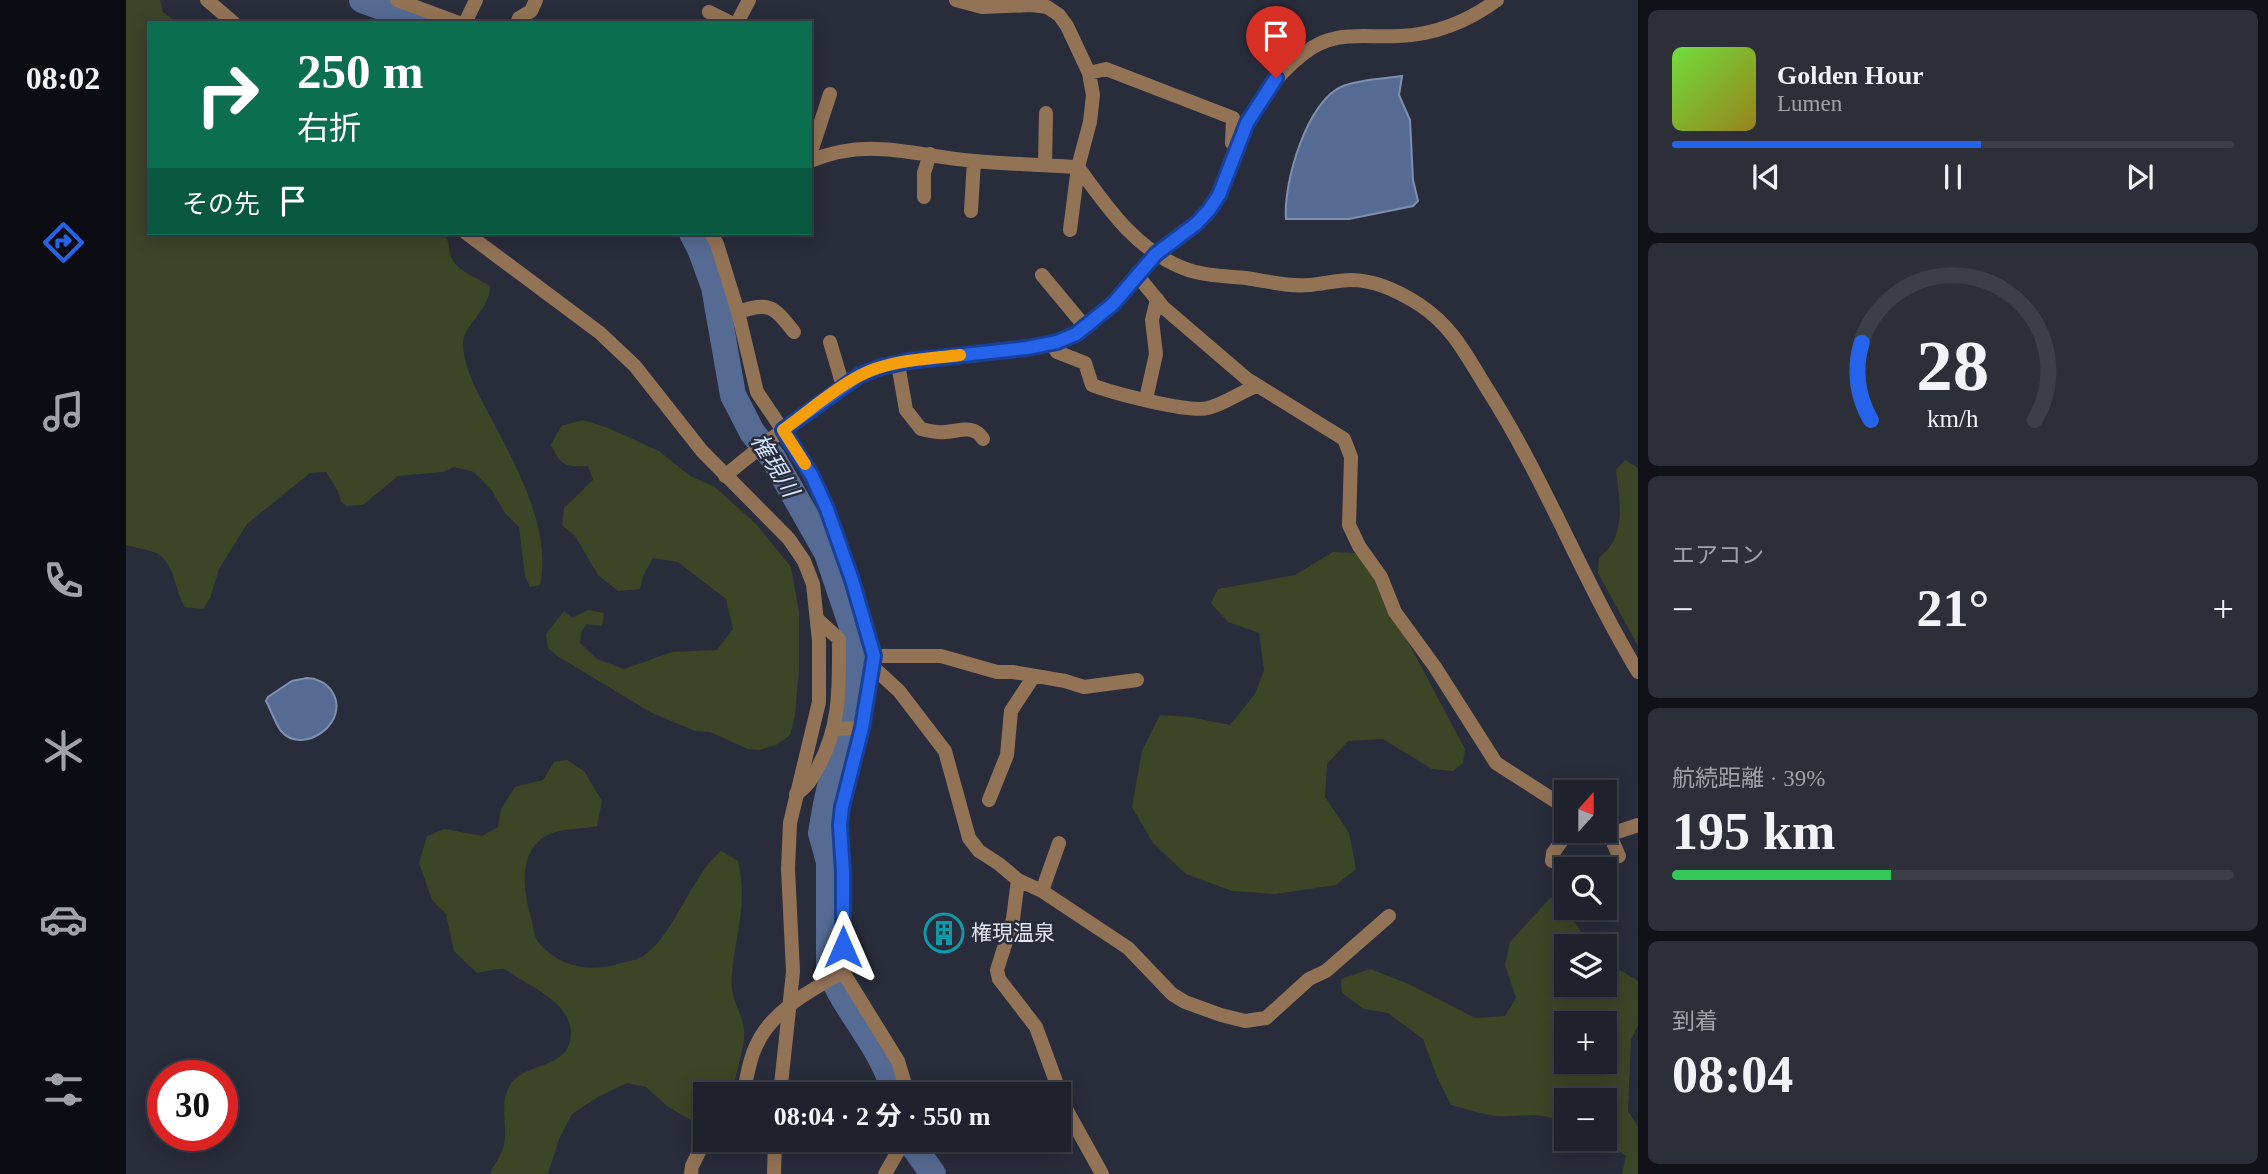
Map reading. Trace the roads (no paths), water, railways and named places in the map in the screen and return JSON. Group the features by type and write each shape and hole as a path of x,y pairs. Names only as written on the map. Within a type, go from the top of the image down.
{"street":[{"path":"207,0 232,21"},
{"path":"397,0 437,7 456,21"},
{"path":"466,21 476,0"},
{"path":"518,21 531,11 536,0"},
{"path":"738,21 749,0"},
{"path":"956,0 982,7 1047,7 1059,15 1067,26 1089,73 1093,95 1090,122 1078,167 1070,230"},
{"path":"725,476 754,451 860,375 898,363 1052,344 1086,328 1113,304 1156,254 1197,223 1209,210 1219,195 1259,102 1276,78 1318,43 1335,37 1402,36 1430,31 1472,16 1497,0"},
{"path":"709,12 727,21"},
{"path":"1089,73 1106,69 1233,118 1232,144 1238,147"},
{"path":"812,149 830,94"},
{"path":"1045,165 1046,113"},
{"path":"812,160 828,154 874,147 974,161 1078,167"},
{"path":"923,197 924,173 930,154"},
{"path":"971,211 974,161"},
{"path":"1078,167 1114,216 1134,237 1156,254 1183,268 1201,273 1306,285 1350,280 1370,281 1420,305 1436,318 1462,345 1504,414 1562,523 1610,626 1638,672"},
{"path":"469,235 609,341 635,366 679,424 725,476 789,538 804,561 813,584 818,620 819,702 790,823 788,869 793,972 781,1082"},
{"path":"712,235 738,312 757,392 779,433 812,476 827,509 852,580 874,662 944,751 969,838 979,851 1018,880 1042,891 1128,948 1172,994 1185,1002 1245,1021 1266,1018 1309,979 1326,971 1388,916"},
{"path":"1042,275 1086,328"},
{"path":"1137,275 1173,316 1257,386 1344,439 1351,457 1349,525 1359,546 1381,577 1395,612 1435,667 1496,763 1554,800"},
{"path":"1146,399 1156,354 1152,320 1157,299"},
{"path":"738,312 758,305 767,306 794,325"},
{"path":"830,342 843,386"},
{"path":"1052,344 1057,352 1085,363 1092,385 1183,409 1207,408 1257,386"},
{"path":"898,363 906,410 921,429 944,433 973,430 983,439"},
{"path":"818,620 839,639 839,693 847,728 840,825 843,872 836,976 898,1062 904,1082"},
{"path":"874,662 941,656 997,672 1034,676 1084,687 1137,680"},
{"path":"796,794 807,787 830,743 847,728 874,662"},
{"path":"989,800 1007,755 1011,711 1034,676"},
{"path":"1617,830 1638,825"},
{"path":"1042,891 1059,843"},
{"path":"1552,861 1553,853 1560,844"},
{"path":"1613,844 1619,856"},
{"path":"1018,880 1013,919 997,970 999,979 1036,1027 1066,1109 1102,1174"},
{"path":"746,1082 755,1047 769,1025 790,1005 836,976"},
{"path":"691,1174 699,1152"},
{"path":"774,1174 775,1152"},
{"path":"885,1174 898,1152"}],"water":[{"path":"1402,76 1399,95 1410,120 1413,180 1418,201 1413,206 1349,219 1286,219 1293,165 1308,125 1318,108 1330,94 1343,86"},
{"path":"307,678 320,681 331,690 336,702 336,713 331,723 312,738 290,738 279,728 266,701 292,681"}],"waterway":[{"name":"権現川","path":"362,0 420,21"},
{"name":"権現川","path":"693,235 714,287 733,395 752,432 773,458 827,553 852,627 855,645 852,713 847,739 833,773 821,833 829,862 829,969 882,1061 891,1082"},
{"name":"権現川","path":"917,1152 933,1174"}],"place":[{"name":"権現温泉","path":"944,933"}]}
